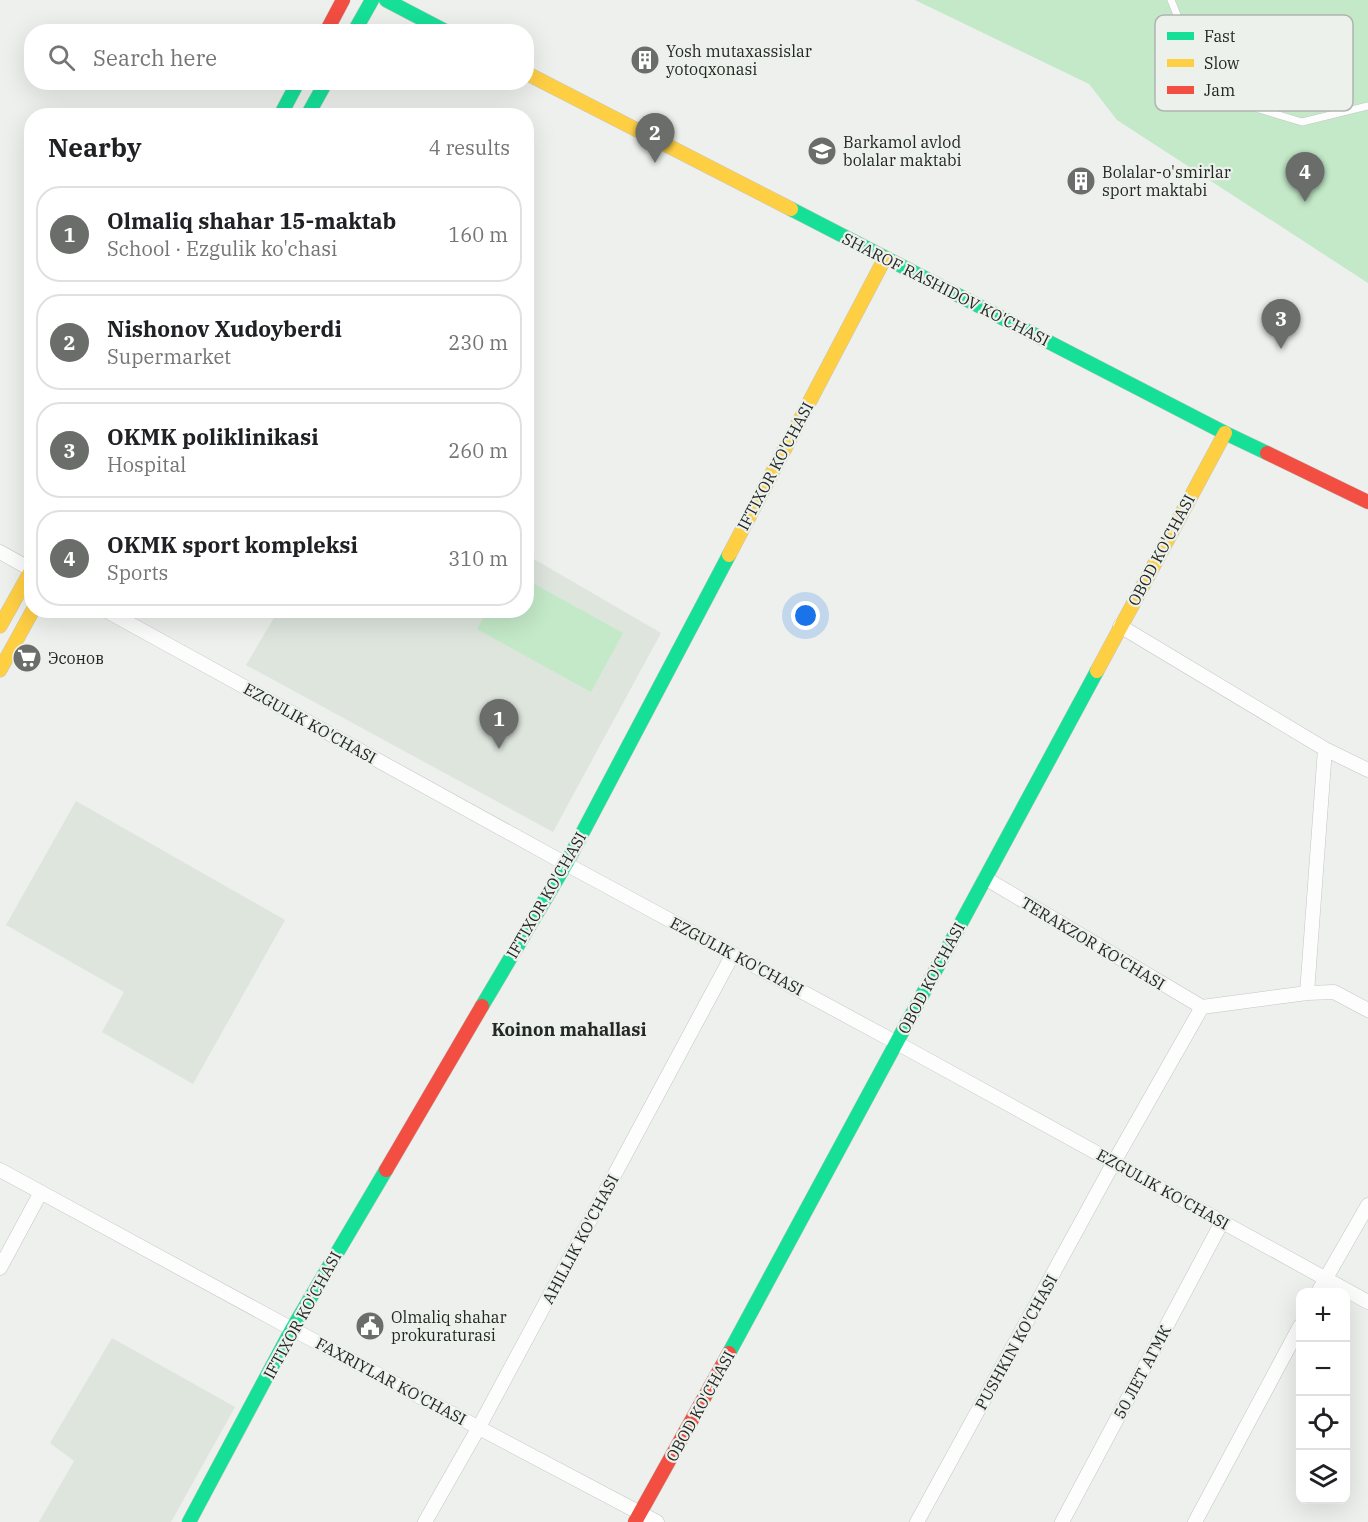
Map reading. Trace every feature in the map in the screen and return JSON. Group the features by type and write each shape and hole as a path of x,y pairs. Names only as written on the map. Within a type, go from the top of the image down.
{"street":[{"path":"330,24 343,0"},
{"path":"358,24 372,0"},
{"path":"386,0 432,24"},
{"name":"SHAROF RASHIDOV KO'CHASI","path":"534,77 1225,433 1368,502"},
{"path":"284,108 294,90"},
{"path":"312,108 322,90"},
{"name":"IFTIXOR KO'CHASI","path":"189,1522 292,1329 566,864 885,258"},
{"name":"OBOD KO'CHASI","path":"637,1517 684,1437 1225,433"},
{"path":"0,552 24,565"},
{"path":"0,626 24,582"},
{"path":"0,670 29,618"},
{"name":"EZGULIK KO'CHASI","path":"120,618 1368,1302"},
{"path":"1120,626 1325,749 1368,770"},
{"path":"1307,993 1325,749"},
{"name":"TERAKZOR KO'CHASI","path":"985,878 1202,1007"},
{"name":"AHILLIK KO'CHASI","path":"425,1522 733,954"},
{"path":"1114,1162 1202,1007 1307,993 1334,992 1368,1010"},
{"name":"PUSHKIN KO'CHASI","path":"917,1522 1114,1162"},
{"name":"FAXRIYLAR KO'CHASI","path":"0,1170 478,1427 637,1517 657,1522"},
{"path":"0,1268 41,1192"},
{"path":"1321,1288 1368,1205"},
{"name":"50 ЛЕТ АГМК","path":"1062,1522 1222,1222"},
{"path":"1194,1522 1296,1333"}],"lane":[{"path":"1171,0 1177,15"},
{"path":"1353,110 1368,106"},
{"path":"1266,111 1302,122 1347,111"}],"shaded area":[{"path":"534,559 661,633 553,832 246,665 274,618 534,618"},
{"path":"76,801 285,920 193,1084 102,1032 124,992 6,925"},
{"path":"112,1338 235,1407 171,1522 39,1522 74,1461 50,1443"}],"green space":[{"path":"915,0 1368,0 1368,283 1117,120 1089,84"},
{"path":"534,584 623,633 591,692 477,629 483,618 534,618"}],"traffic: fast":[{"path":"358,24 372,0"},
{"path":"386,0 432,24"},
{"path":"284,108 294,90"},
{"path":"311,108 322,90"},
{"path":"791,209 1267,453"},
{"path":"482,1006 566,864 729,555"},
{"path":"729,1353 1097,671"},
{"path":"189,1522 292,1329 386,1170"}],"traffic: slow":[{"path":"534,77 791,209"},
{"path":"729,555 885,258"},
{"path":"1097,671 1225,433"},
{"path":"0,626 24,583"},
{"path":"0,670 29,618"}],"traffic: jam":[{"path":"330,24 343,0"},
{"path":"1267,453 1368,502"},
{"path":"386,1170 482,1006"},
{"path":"635,1522 729,1353"}],"place":[{"name":"Yosh mutaxassislar yotoqxonasi","path":"645,60"},
{"name":"Barkamol avlod bolalar maktabi","path":"822,151"},
{"name":"Nishonov Xudoyberdi","path":"655,163"},
{"name":"Bolalar-o'smirlar sport maktabi","path":"1081,181"},
{"name":"OKMK sport kompleksi","path":"1305,202"},
{"name":"OKMK poliklinikasi","path":"1281,349"},
{"name":"Эсонов","path":"27,658"},
{"name":"Olmaliq shahar 15-maktab","path":"499,749"},
{"name":"Olmaliq shahar prokuraturasi","path":"370,1326"}],"district":[{"name":"Koinon mahallasi","path":"569,1029"}]}
